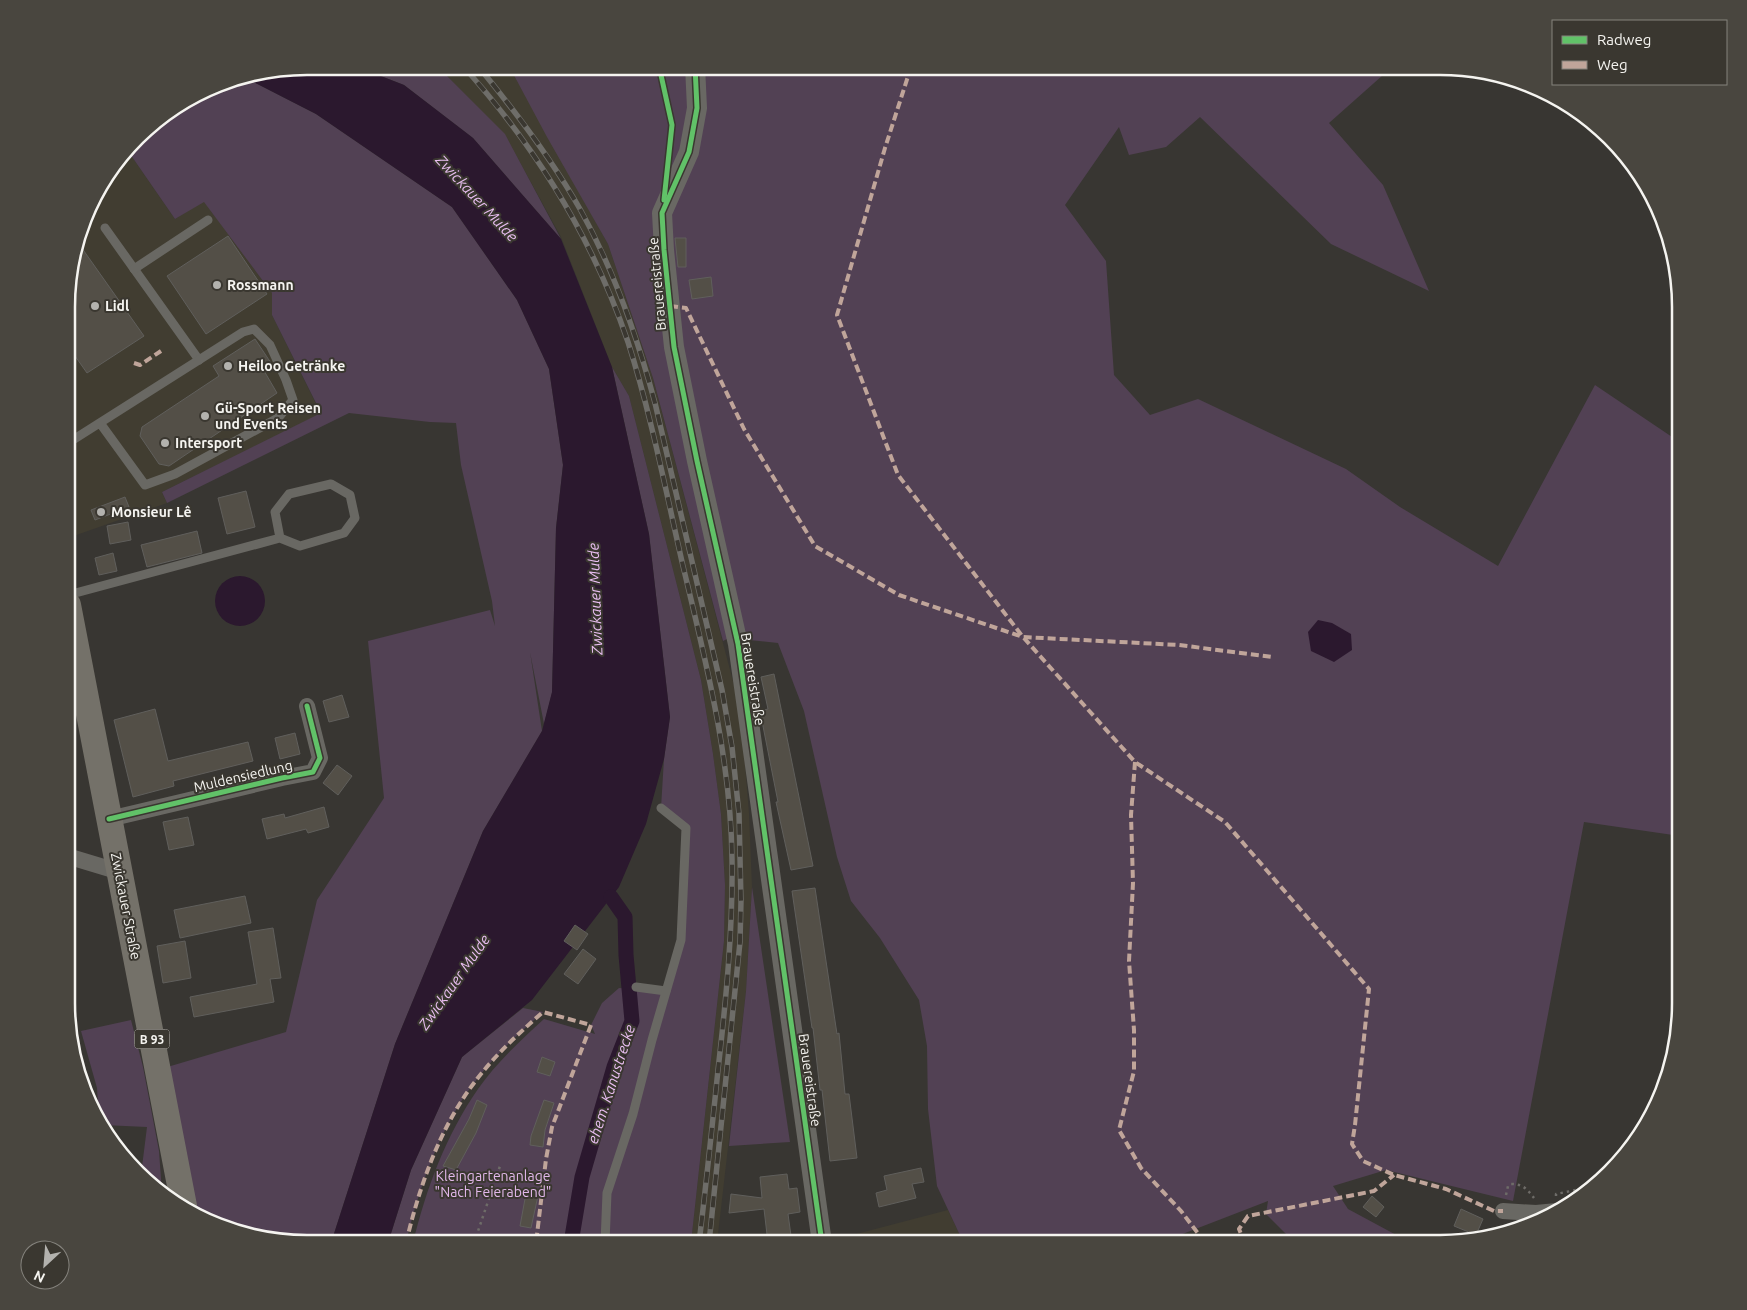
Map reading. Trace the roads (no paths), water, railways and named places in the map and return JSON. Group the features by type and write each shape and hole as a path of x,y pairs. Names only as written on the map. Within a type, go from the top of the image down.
{"main road":[{"name":"Zwickauer Straße","path":"75,642 183,1199"}],"street":[{"name":"Brauereistraße","path":"695,75 697,108 689,152 662,213 674,347 697,461 738,644 821,1235"},
{"name":"Muldensiedlung","path":"109,819 312,772 320,758 306,706"},
{"path":"75,858 120,872"},
{"path":"1503,1211 1536,1213 1547,1209"}],"lane":[{"path":"134,269 208,220"},
{"path":"105,228 199,360"},
{"path":"75,439 243,332 254,329 270,345 286,380 292,400 278,418 175,474 145,485 100,423"},
{"path":"75,593 280,538 300,546 344,533 355,518 350,495 331,484 289,494 275,512 280,538"},
{"path":"605,1235 607,1193 633,1114 681,940 686,828 661,808"},
{"path":"636,987 666,991"}],"water":[{"name":"Zwickauer Mulde","path":"292,75 378,75 404,85 473,138 561,239 612,367 649,534 670,717 664,759 646,824 619,887 532,1000 462,1057 411,1170 391,1235 334,1235 395,1044 483,831 542,731 552,692 556,528 563,465 549,369 517,300 452,207 316,114 253,81"},
{"path":"240,576 250,578 258,583 263,591 265,601 263,611 258,619 250,624 240,626 230,624 222,619 217,611 215,601 217,591 222,583 230,578"},
{"path":"1318,620 1332,623 1351,634 1352,650 1334,662 1311,651 1308,632"}],"waterway":[{"name":"ehem. Kanustrecke","path":"572,1235 582,1177 614,1067 632,1021 626,955 625,917 611,897"}],"railway":[{"path":"471,75 515,129 560,196 580,231 614,304 628,342 651,425 716,711 731,822 731,912 724,1017 700,1235"},
{"path":"485,75 532,135 569,190 604,256 624,304 655,403 722,690 732,747 739,814 741,901 740,942 710,1235"}],"place":[{"name":"Rossmann","path":"217,285"},
{"name":"Lidl","path":"95,306"},
{"name":"Heiloo Getränke","path":"228,366"},
{"name":"Gü-Sport Reisen und Events","path":"205,416"},
{"name":"Intersport","path":"165,443"},
{"name":"Monsieur Lê","path":"101,512"}],"park label":[{"name":"Kleingartenanlage \"Nach Feierabend\"","path":"493,1184"}]}
